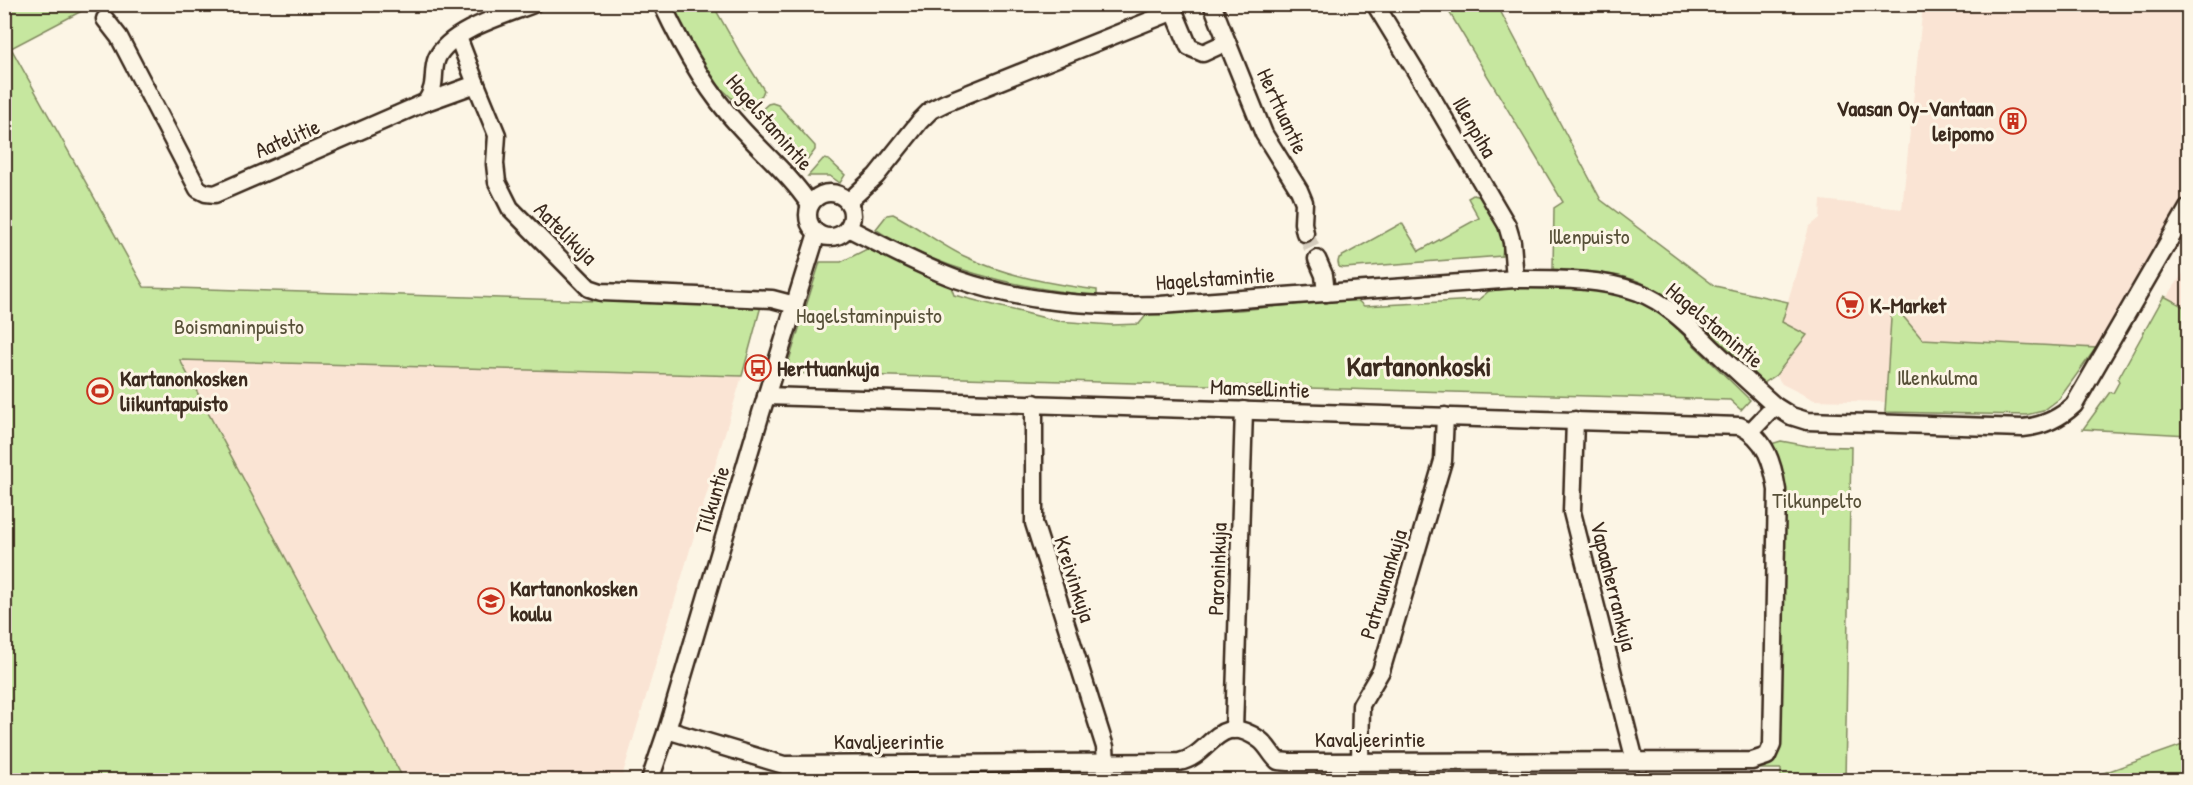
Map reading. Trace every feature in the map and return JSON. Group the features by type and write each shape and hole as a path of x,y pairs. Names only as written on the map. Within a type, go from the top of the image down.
{"street":[{"path":"426,102 434,86 436,59 445,48 458,37 478,26 533,4"},
{"name":"Hagelstamintie","path":"662,4 678,39 717,99 739,126 796,184 810,205"},
{"name":"Herttuantie","path":"1212,4 1264,134 1304,202 1305,233"},
{"name":"Illenpiha","path":"1375,4 1507,225 1512,242 1515,279"},
{"path":"848,202 876,177 931,111 945,103 1172,8 1189,47 1203,52 1227,42"},
{"name":"Aatelitie","path":"105,19 119,37 198,189 206,193 215,194 426,102"},
{"name":"Aatelikuja","path":"458,37 497,135 495,164 497,182 510,208 589,288 601,292 772,299 795,305"},
{"path":"426,102 476,84"},
{"path":"828,193 836,194 848,202 852,215 848,228 843,233 831,237 818,233 810,223 808,217 810,205 815,199 828,193"},
{"name":"Hagelstamintie","path":"848,228 892,251 954,278 993,290 1033,299 1114,307 1515,279 1551,279 1609,284 1638,292 1658,302 1680,318 1775,406 1791,416 1807,421 1864,424 2023,428 2033,427 2061,417 2074,405 2188,208"},
{"name":"Tilkuntie","path":"650,780 667,730 766,396 818,233"},
{"path":"1317,259 1324,275 1326,293"},
{"name":"Mamsellintie","path":"766,396 1727,424 1751,431"},
{"name":"Kreivinkuja","path":"1034,403 1034,523 1105,747 1106,762"},
{"path":"1751,431 1775,406"},
{"name":"Paroninkuja","path":"1234,730 1244,410"},
{"name":"Patruunankuja","path":"1360,761 1361,705 1381,671 1443,461 1445,416"},
{"name":"Vapaaherrankuja","path":"1575,420 1572,512 1635,761"},
{"name":"Kavaljeerintie","path":"667,730 784,765 1189,760 1213,738 1226,731 1234,730 1259,740 1278,761 1752,761 1767,756 1773,735 1777,490 1770,459 1762,442 1751,431"}],"shaded area":[{"path":"1923,5 2188,5 2188,192 2096,348 1922,339 1892,304 1885,402 1814,400 1782,384 1776,375 1807,336 1782,322 1809,227 1820,218 1821,200 1902,209"},
{"path":"2188,266 2188,309 2167,297"},
{"name":"Kartanonkosken koulu","path":"179,360 742,376 621,780 404,780"}],"green space":[{"name":"Kartanonkosken liikuntapuisto","path":"5,5 93,5 11,48 144,287 761,306 742,376 180,360 404,780 5,780"},
{"path":"671,5 713,5 764,90 762,95 744,110 719,86 706,68"},
{"name":"Illenpuisto","path":"1445,5 1497,5 1601,200 1715,286 1788,302 1782,322 1807,335 1776,375 1764,383 1686,311 1651,287 1615,275 1553,269 1554,208 1563,202"},
{"path":"772,103 778,105 815,146 809,158 803,161 798,157 759,112"},
{"path":"823,159 829,160 845,175 840,183 830,176 808,176"},
{"path":"1473,195 1482,197 1497,225 1502,240 1502,256 1339,267 1339,258 1402,223 1419,251 1479,218 1468,198"},
{"path":"893,214 955,251 980,263 1029,278 1097,290 1097,296 1048,290 1000,280 931,258 876,229 887,215"},
{"name":"Hagelstaminpuisto","path":"867,249 950,284 954,295 1057,321 1112,325 1139,324 1148,313 1239,310 1356,299 1364,306 1478,300 1489,291 1514,288 1593,290 1629,297 1649,307 1670,322 1750,400 1741,410 1730,400 785,373 820,262 841,262"},
{"path":"2164,296 2188,309 2188,435 2083,429 2110,392 2113,393 2119,382 2118,379"},
{"name":"Illenkulma","path":"1892,303 1922,339 2096,348 2059,399 2043,411 2026,415 1885,412"},
{"name":"Tilkunpelto","path":"1781,441 1808,446 1851,447 1845,780 1781,780 1781,769 1758,769 1774,759 1778,750 1771,444"},
{"path":"2188,743 2188,780 2084,780"}],"tunnel":[{"path":"1305,233 1317,259"}],"place":[{"name":"Vaasan Oy-Vantaan leipomo","path":"2013,121"},
{"name":"K-Market","path":"1850,305"},
{"name":"Herttuankuja","path":"758,368"},
{"name":"Kartanonkosken liikuntapuisto","path":"100,391"},
{"name":"Kartanonkosken koulu","path":"491,601"}],"district":[{"name":"Kartanonkoski","path":"1419,366"}],"park label":[{"name":"Boismaninpuisto","path":"239,326"}]}
